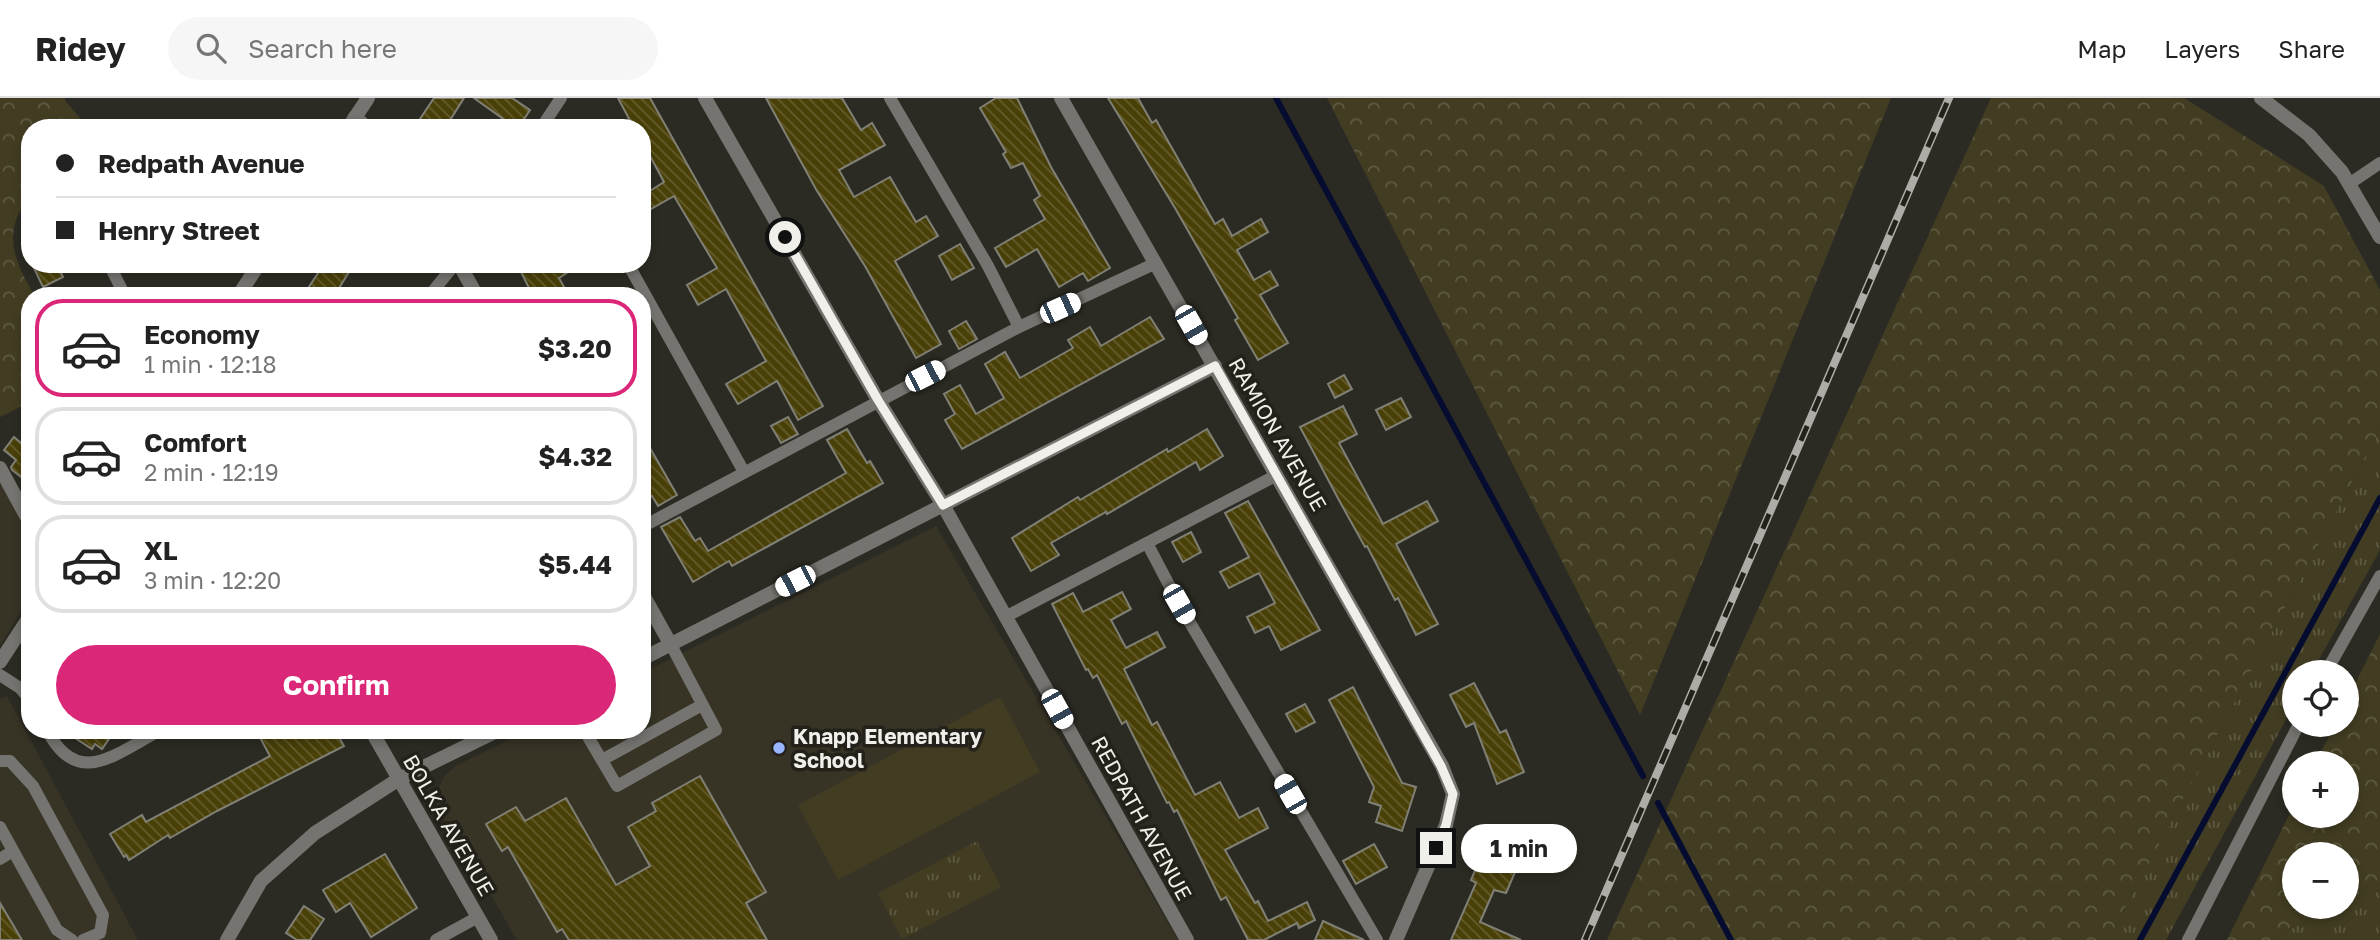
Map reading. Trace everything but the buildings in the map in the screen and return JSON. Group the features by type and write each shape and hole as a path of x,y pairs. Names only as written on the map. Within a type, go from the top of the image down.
{"street":[{"path":"354,119 368,98"},
{"name":"REDPATH AVENUE","path":"705,98 878,400 943,505 1186,940"},
{"name":"RAMION AVENUE","path":"1061,98 1441,766 1453,794 1446,825 1396,940"},
{"path":"2261,98 2309,135 2342,172 2380,237"},
{"path":"651,655 1215,366"},
{"path":"0,468 21,506"},
{"path":"651,609 671,645"},
{"path":"0,662 21,630"},
{"name":"BOLKA AVENUE","path":"376,739 491,940"},
{"path":"227,940 261,881 314,834 399,779 481,739"}],"lane":[{"path":"549,119 561,98"},
{"path":"890,98 988,266 1019,327"},
{"path":"2349,184 2380,163"},
{"path":"651,522 1019,327 1156,263"},
{"path":"437,287 449,273"},
{"path":"651,305 744,472"},
{"path":"1005,617 1277,475"},
{"path":"1147,543 1179,604 1377,940"},
{"path":"2333,660 2380,576"},
{"path":"589,739 617,786 716,730 671,645"},
{"path":"0,675 21,689"},
{"path":"651,733 702,705"},
{"path":"2188,940 2292,737"},
{"path":"52,739 56,747 78,763 96,763 141,739"},
{"path":"602,760 640,739"},
{"path":"0,761 10,761 33,786 103,915 100,933 83,940"},
{"path":"0,827 57,930 72,940"},
{"path":"0,859 13,851"},
{"path":"436,940 478,917"}],"shaded area":[{"path":"0,479 21,518 21,611 0,646"},
{"name":"Knapp Elementary School","path":"936,526 1178,940 517,940 448,821 440,820 435,795 445,775 457,765 510,739 651,739 651,668"},
{"path":"7,696 21,722 21,739 30,739 138,940 0,940 0,699"}],"green space":[{"path":"0,98 65,98 81,119 21,119 21,209 13,234 21,273 30,287 21,287 21,406 0,417"},
{"path":"1327,98 1891,98 1640,715"},
{"path":"1991,98 2184,98 2324,186 2380,290 2380,429 2108,940 1607,940"},
{"path":"2380,429 2380,550 2319,660 2282,660 2282,727 2166,940 2108,940"},
{"path":"2380,634 2380,883 2359,894 2359,842 2282,842 2282,919 2311,919 2269,940 2227,940 2283,828 2359,828 2359,751 2321,751 2329,737 2359,737 2359,676"},
{"path":"1000,697 1040,772 838,880 798,805"},
{"path":"977,841 1001,887 902,939 878,893"},
{"path":"2380,883 2380,940 2269,940 2311,919 2359,919 2359,894"}],"waterway":[{"path":"1276,98 1643,776"},
{"path":"2140,940 2380,498"},
{"path":"1658,803 1731,940"}],"railway":[{"path":"1585,940 1949,98"}],"place":[{"name":"Knapp Elementary School","path":"779,748"}],"route":[{"path":"785,237 878,400 943,505 1215,366 1441,766 1453,794 1446,825 1436,848"}]}
